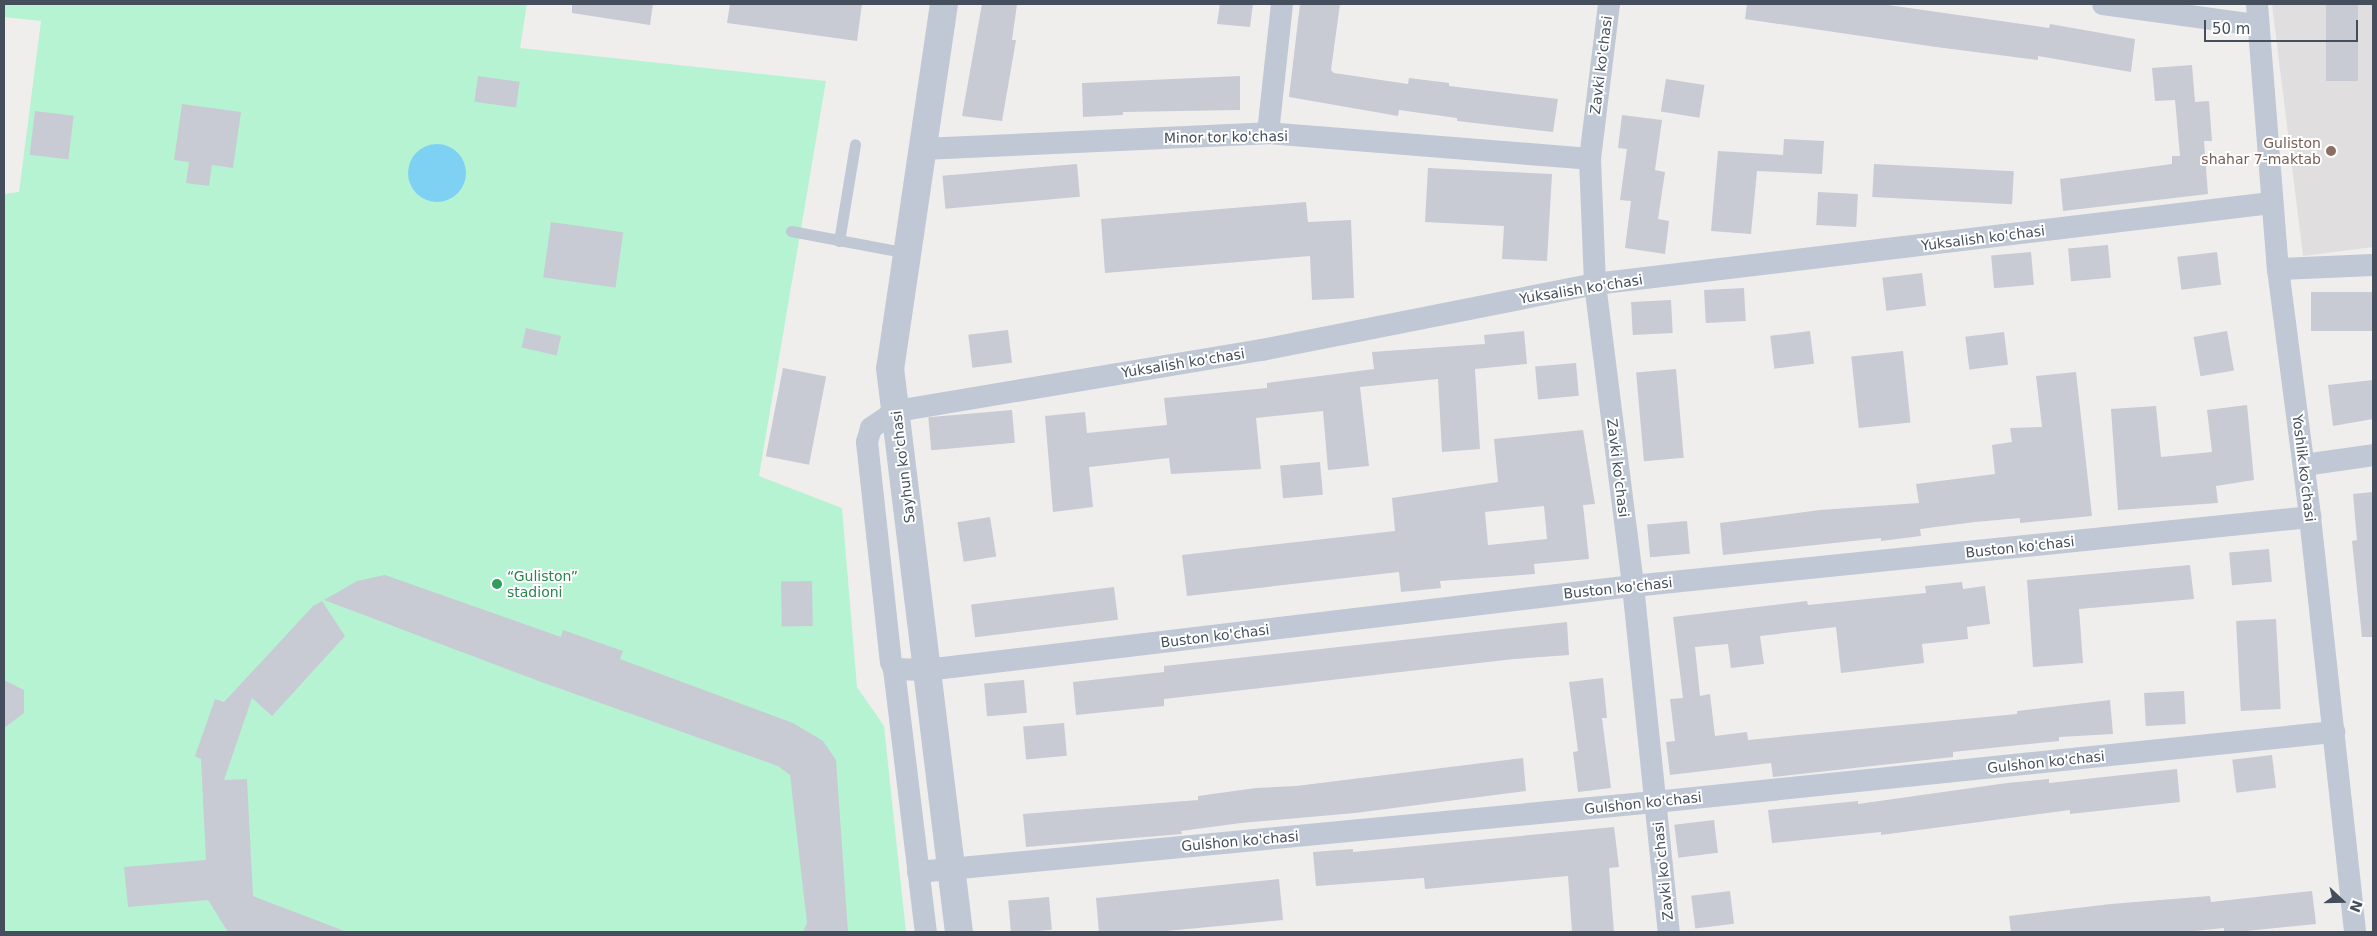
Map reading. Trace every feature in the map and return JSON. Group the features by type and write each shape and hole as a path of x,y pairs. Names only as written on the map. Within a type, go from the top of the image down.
{"street":[{"name":"Sayhun ko'chasi","path":"944,4 890,368 959,932"},
{"path":"1268,133 1282,4"},
{"name":"Zavki ko'chasi","path":"1609,4 1590,159 1595,284 1633,586 1669,932"},
{"path":"2103,4 2257,15"},
{"name":"Yoshlik ko'chasi","path":"2257,15 2278,269 2304,465 2355,932"},
{"name":"Minor tor ko'chasi","path":"922,149 1268,133 1590,159"},
{"name":"Yuksalish ko'chasi","path":"896,411 1261,350 1595,284 2272,203"},
{"path":"2278,269 2373,266"},
{"path":"896,411 871,428 867,442 926,932"},
{"path":"2304,465 2373,454"},
{"name":"Buston ko'chasi","path":"894,668 926,670 1633,586 2310,517"},
{"name":"Gulshon ko'chasi","path":"918,872 1655,802 2334,732"}],"lane":[{"path":"839,241 855,144"},
{"path":"791,231 907,253"}],"shaded area":[{"name":"Guliston shahar 7-maktab","path":"2272,4 2373,4 2373,247 2303,256"}],"green space":[{"path":"4,4 527,4 520,48 826,81 759,476 842,508 857,687 884,726 906,932 4,932 4,194 19,192 41,21 4,17"}],"water":[{"path":"437,144 453,149 461,157 466,173 461,189 453,197 437,202 421,197 413,189 408,173 413,157 421,149"}],"building":[{"path":"572,4 653,4 650,25 572,13"},
{"path":"730,4 862,4 857,41 727,23"},
{"path":"982,4 1017,4 1012,40 1016,40 1002,121 962,116"},
{"path":"1220,4 1253,4 1250,27 1217,24"},
{"path":"1300,4 1340,4 1331,70 1334,73 1408,84 1409,78 1449,83 1449,86 1558,99 1553,132 1457,121 1457,118 1399,110 1398,116 1289,97"},
{"path":"1747,4 1881,4 2049,28 2050,24 2135,39 2131,72 2038,56 2038,60 1745,19"},
{"path":"2326,4 2358,4 2358,81 2326,81"},
{"path":"2192,65 2195,102 2209,101 2212,141 2204,141 2208,194 2063,211 2060,179 2172,164 2172,156 2180,156 2175,100 2155,101 2152,68"},
{"path":"478,76 520,82 516,108 474,102"},
{"path":"1240,76 1240,110 1123,112 1123,115 1083,117 1082,83"},
{"path":"1666,79 1705,85 1699,118 1661,112"},
{"path":"182,104 241,112 233,168 212,165 209,186 186,183 189,162 174,160"},
{"path":"35,111 74,116 68,159 30,155"},
{"path":"1622,115 1662,120 1655,170 1665,172 1658,219 1669,221 1665,254 1625,248 1631,201 1620,200 1627,149 1618,148"},
{"path":"1784,139 1824,141 1822,174 1757,171 1751,234 1711,231 1718,151 1783,155"},
{"path":"1077,164 1080,197 945,209 943,176"},
{"path":"1874,164 2014,171 2012,204 1872,197"},
{"path":"1428,168 1552,174 1547,261 1502,259 1504,226 1425,222"},
{"path":"1818,192 1858,194 1856,227 1816,225"},
{"path":"1306,202 1308,222 1351,220 1354,298 1312,300 1310,256 1105,273 1101,219"},
{"path":"551,222 623,232 615,288 543,277"},
{"path":"2108,245 2111,278 2071,281 2068,248"},
{"path":"2031,252 2034,285 1994,288 1991,255"},
{"path":"2217,252 2221,285 2181,290 2177,257"},
{"path":"1922,273 1926,306 1886,311 1882,278"},
{"path":"1744,288 1746,321 1706,323 1704,290"},
{"path":"2311,292 2373,292 2373,331 2311,331"},
{"path":"1671,300 1673,333 1633,335 1631,302"},
{"path":"526,328 561,336 557,356 522,347"},
{"path":"1008,330 1012,363 972,368 968,335"},
{"path":"1524,331 1527,364 1475,369 1480,449 1442,452 1438,379 1360,387 1369,466 1328,470 1323,411 1256,418 1261,469 1171,474 1169,458 1089,467 1093,507 1053,512 1045,416 1085,412 1087,433 1167,425 1164,398 1267,388 1267,383 1374,369 1372,352 1485,344 1484,335"},
{"path":"1810,331 1814,364 1774,369 1770,336"},
{"path":"2227,331 2234,370 2200,376 2194,337"},
{"path":"2004,332 2008,365 1969,370 1965,337"},
{"path":"1903,351 1911,423 1859,428 1851,356"},
{"path":"1576,363 1579,396 1538,399 1535,367"},
{"path":"783,368 826,376 809,465 766,456"},
{"path":"1676,369 1684,458 1644,461 1636,372"},
{"path":"2076,372 2092,516 2020,523 2020,518 1975,522 1920,529 1921,536 1881,541 1881,538 1723,555 1720,523 1820,510 1919,503 1916,484 1995,474 1992,445 2012,442 2010,428 2042,427 2036,376"},
{"path":"2373,380 2373,419 2333,426 2328,385"},
{"path":"2247,405 2254,480 2216,486 2218,503 2118,510 2111,409 2156,406 2161,457 2212,452 2207,410"},
{"path":"1012,410 1015,443 931,450 928,417"},
{"path":"1583,430 1595,504 1583,505 1589,559 1534,564 1535,574 1440,581 1441,588 1401,592 1399,572 1187,596 1182,555 1395,531 1392,498 1498,482 1494,439","holes":["1544,506 1547,539 1488,545 1485,512"]},
{"path":"1320,462 1323,495 1283,498 1280,465"},
{"path":"2373,492 2373,637 2362,637 2352,541 2357,540 2353,494"},
{"path":"990,517 996,557 964,562 957,522"},
{"path":"1687,521 1690,554 1650,557 1647,524"},
{"path":"2269,549 2272,582 2232,585 2229,552"},
{"path":"2190,565 2194,599 2079,609 2083,663 2033,667 2027,580"},
{"path":"385,575 561,637 563,630 623,651 620,659 793,723 823,741 836,760 848,932 803,932 807,923 790,775 778,766 544,683 324,600 357,581"},
{"path":"812,581 813,626 782,627 781,582"},
{"path":"1962,582 1963,589 1985,586 1990,624 1967,627 1968,639 1922,644 1924,663 1841,673 1836,627 1760,636 1764,664 1731,668 1728,644 1695,647 1700,696 1710,694 1715,736 1747,732 1748,740 2017,714 2017,711 2110,700 2113,734 2059,737 2059,741 1953,752 1953,757 1773,777 1771,763 1670,775 1666,742 1675,741 1670,699 1683,698 1673,617 1807,601 1808,605 1926,593 1925,586"},
{"path":"1114,587 1118,620 975,637 971,605"},
{"path":"322,601 345,636 272,716 252,698 224,780 247,779 253,896 347,932 228,932 208,900 128,907 124,867 206,860 201,759 195,756 215,699 224,702 313,606"},
{"path":"2276,619 2281,709 2241,711 2236,621"},
{"path":"1567,622 1569,655 1514,659 1164,699 1164,706 1076,715 1073,682 1164,672 1164,666"},
{"path":"1603,678 1607,718 1602,718 1611,788 1578,792 1573,752 1578,751 1569,682"},
{"path":"4,680 24,690 24,713 4,728"},
{"path":"1024,680 1027,713 987,716 984,683"},
{"path":"2184,691 2186,724 2146,726 2144,693"},
{"path":"1064,723 1067,756 1026,759 1023,727"},
{"path":"2272,755 2276,788 2236,793 2232,760"},
{"path":"1523,758 1526,791 1355,813 1241,823 1181,831 1182,834 1026,847 1023,814 1198,800 1198,796 1256,788 1296,786"},
{"path":"2177,769 2180,802 2070,814 2070,810 1881,835 1881,832 1772,843 1768,810 1858,801 1858,804 2007,783 2049,779 2049,783"},
{"path":"1714,820 1718,853 1678,858 1674,825"},
{"path":"1614,827 1619,867 1609,868 1614,932 1572,932 1568,876 1425,889 1424,878 1316,886 1313,852 1353,849 1353,852"},
{"path":"1279,879 1283,920 1156,932 1099,932 1096,898"},
{"path":"1730,891 1734,924 1695,929 1691,896"},
{"path":"2312,891 2316,924 2236,932 2224,932 2224,928 2185,932 2011,932 2009,916 2111,904 2210,896 2211,902"},
{"path":"1049,897 1052,930 1011,932 1008,901"}],"place":[{"name":"Guliston shahar 7-maktab","path":"2331,151"},
{"name":"“Guliston” stadioni","path":"497,584"}]}
